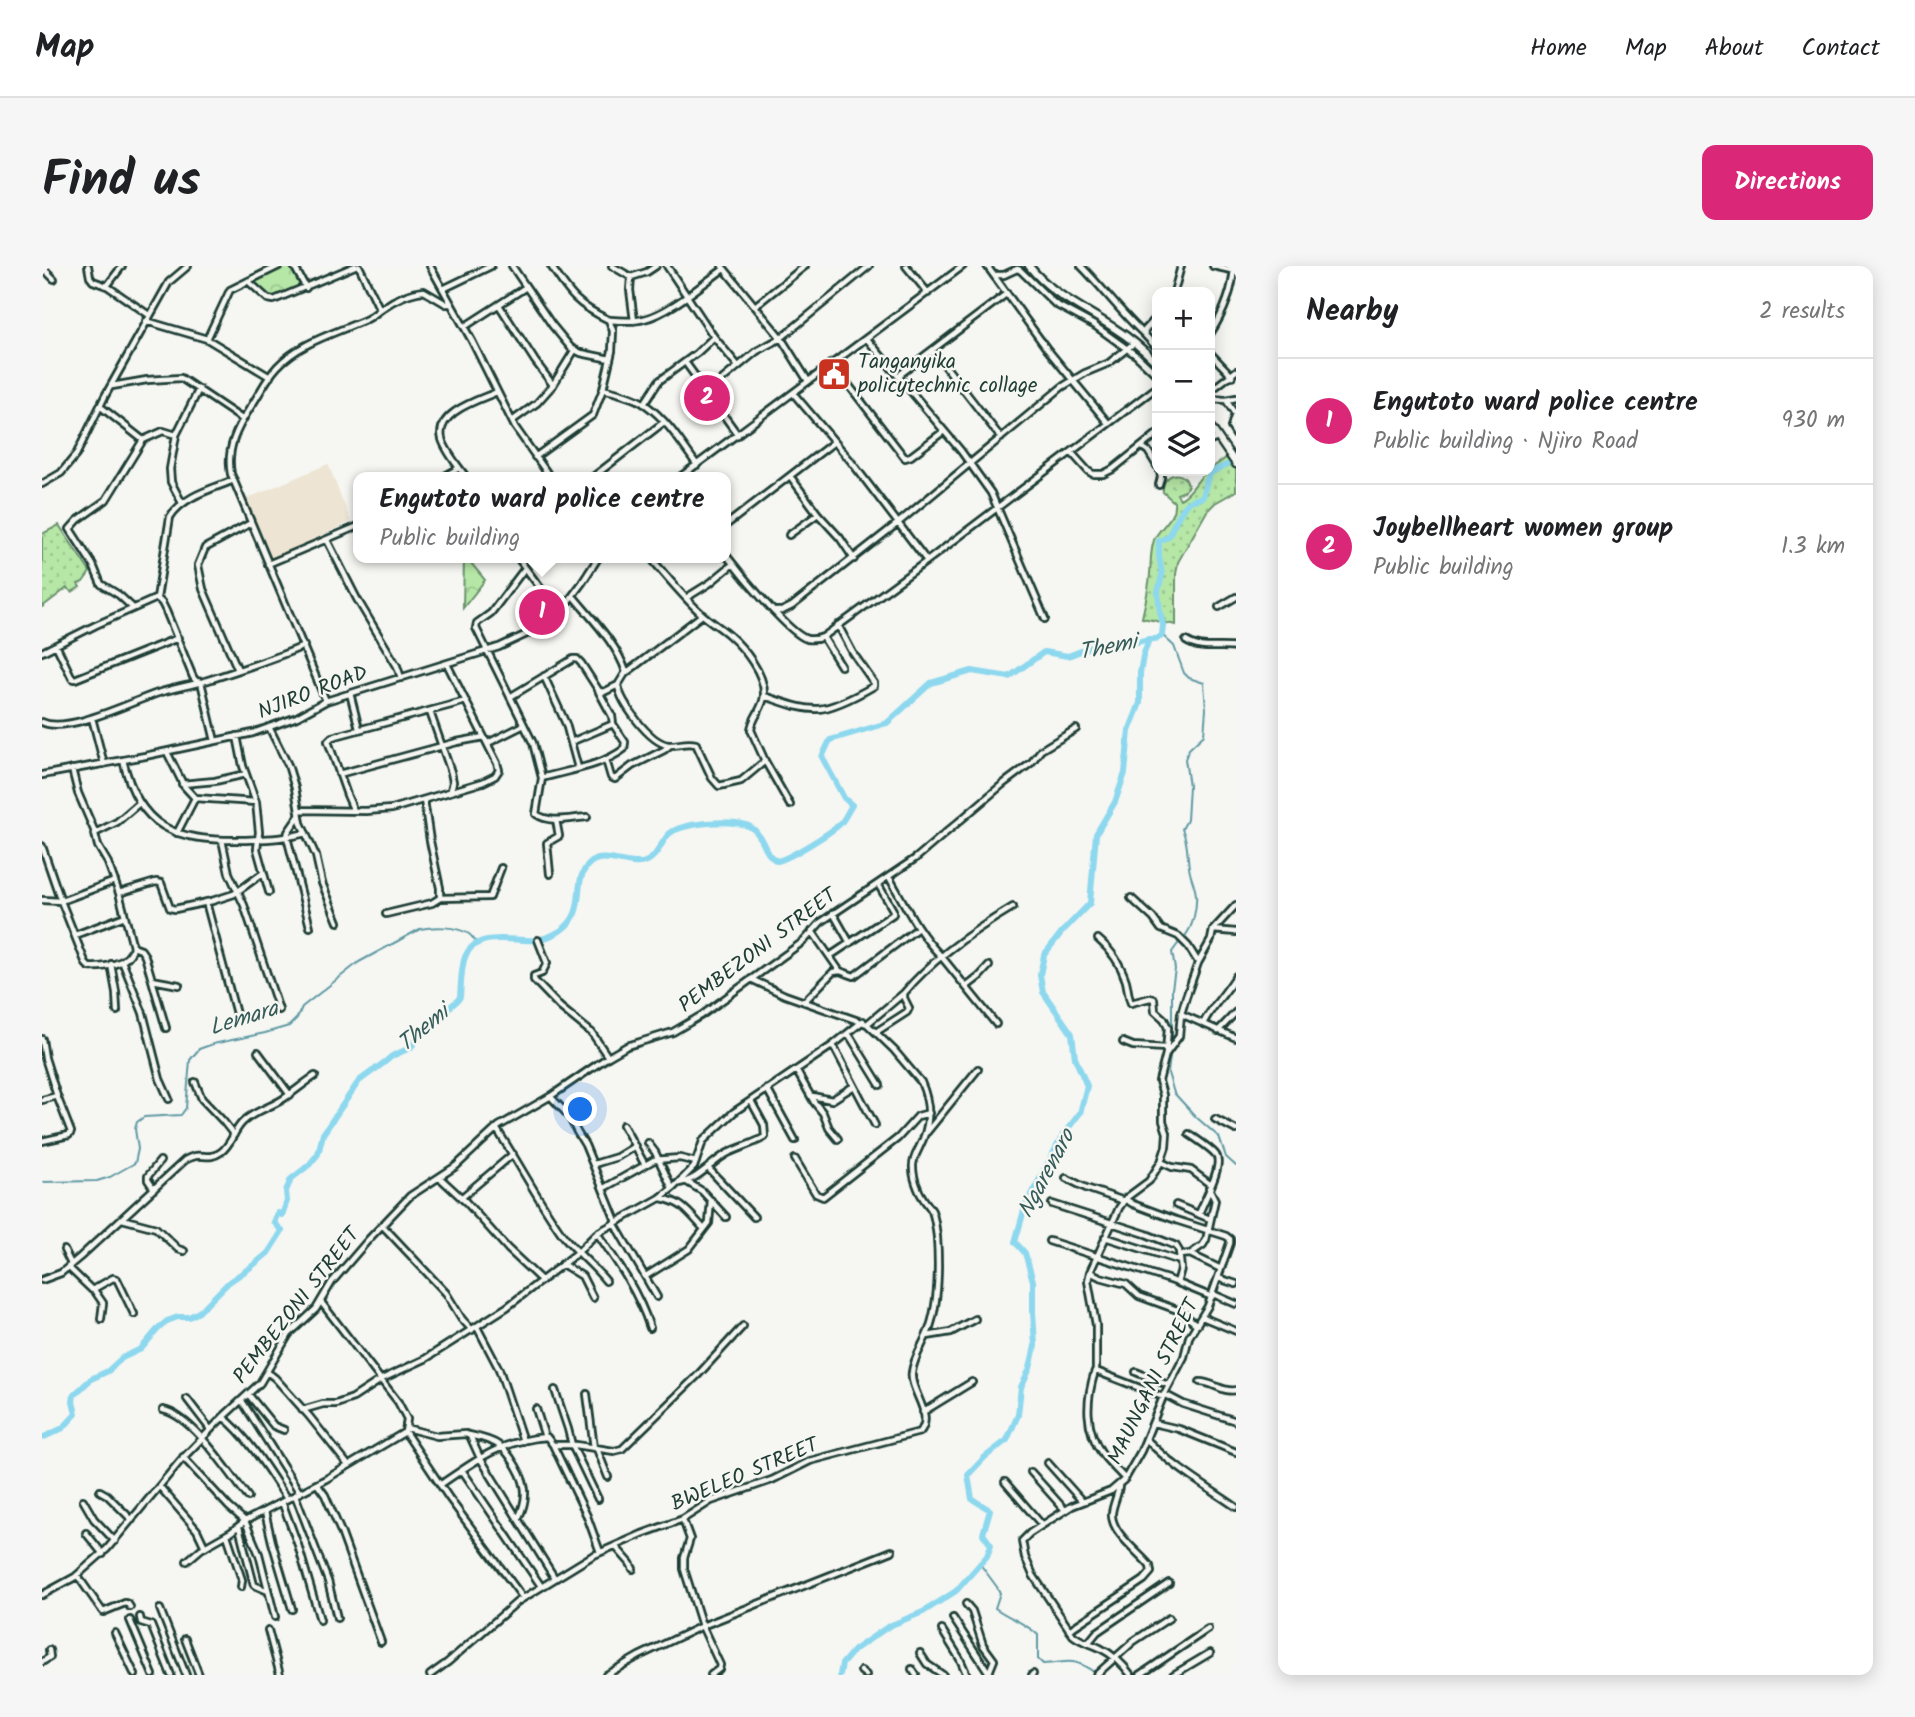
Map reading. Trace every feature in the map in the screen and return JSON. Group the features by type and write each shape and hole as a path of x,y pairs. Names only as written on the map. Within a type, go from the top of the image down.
{"main road":[{"path":"1029,266 1050,289 1115,328 1152,358"},
{"path":"1215,434 1236,464"}],"street":[{"path":"88,266 93,281 107,286 148,318 207,339 270,377"},
{"path":"107,286 121,266"},
{"path":"42,484 55,478 76,455 169,282 188,266"},
{"path":"207,339 228,292 279,266"},
{"path":"294,266 306,288"},
{"path":"248,281 270,300 278,299 357,266 380,310"},
{"path":"430,266 521,438 546,472"},
{"path":"443,289 491,266"},
{"path":"512,266 552,326 574,351 610,359"},
{"path":"551,266 572,297 592,312 609,320 651,317 687,296 723,267 781,338 808,381"},
{"path":"612,266 631,277 656,266"},
{"path":"755,306 805,266"},
{"path":"858,266 862,271"},
{"path":"707,391 757,352 781,338 869,266"},
{"path":"906,266 928,293"},
{"path":"987,266 1072,381 1108,423"},
{"path":"1081,266 1130,322 1152,343"},
{"path":"1175,287 1181,266"},
{"path":"1213,266 1235,269 1224,309 1215,325"},
{"path":"42,267 54,279"},
{"path":"669,267 714,337 738,366"},
{"path":"687,472 867,339 959,267"},
{"path":"994,275 1020,270 1055,304 1094,325 1152,370"},
{"path":"631,277 634,320"},
{"path":"464,327 526,287"},
{"path":"326,701 234,480 230,468 232,445 242,419 276,368 313,341 366,320 410,294 423,291 446,304 451,304"},
{"path":"898,377 1006,295"},
{"path":"499,305 553,385"},
{"path":"535,457 593,415 610,359 613,331 609,320"},
{"path":"1144,334 1152,322"},
{"path":"644,404 659,382 714,337"},
{"path":"867,339 944,431 991,493 1045,619"},
{"path":"773,609 781,612 792,606 970,465 1049,397 1072,381 1109,363 1135,343"},
{"path":"512,421 535,404 553,385 574,351"},
{"path":"930,353 936,354 1001,438"},
{"path":"1215,357 1234,373 1215,387"},
{"path":"685,362 738,435"},
{"path":"830,364 905,458 944,431"},
{"path":"111,386 178,378 242,419"},
{"path":"603,389 644,404 664,422 697,464"},
{"path":"182,503 169,476 176,435 199,390"},
{"path":"731,561 773,609 802,636 812,639 823,637 1152,391"},
{"path":"462,472 443,442 442,427 451,413 497,392"},
{"path":"793,393 850,460 927,561"},
{"path":"1215,399 1236,398"},
{"path":"1226,400 1234,410 1235,419 1231,427 1236,435"},
{"path":"101,407 143,440"},
{"path":"599,472 664,422"},
{"path":"133,608 101,584 93,565 70,529 110,494 143,440 163,431 176,435"},
{"path":"1071,452 1088,471 1103,474 1152,438"},
{"path":"731,521 834,442"},
{"path":"1142,447 1152,458"},
{"path":"452,472 459,468"},
{"path":"790,476 854,559"},
{"path":"1159,485 1161,476"},
{"path":"157,598 170,517 174,510 182,503 234,480"},
{"path":"789,535 818,514"},
{"path":"238,670 203,589 198,565 205,548 251,523"},
{"path":"268,564 353,528"},
{"path":"327,540 357,599 397,666 401,678"},
{"path":"522,563 544,593 554,616"},
{"name":"NJIRO ROAD","path":"42,775 237,736 269,727 350,692 487,651 529,633 554,616 573,596 595,563"},
{"path":"655,563 702,615 727,634 759,673 763,681 763,704 750,727 789,805"},
{"path":"686,598 733,564"},
{"path":"525,568 491,613 477,623 476,628 533,743 542,778 536,814 556,820 587,817"},
{"path":"573,596 619,657 626,674"},
{"path":"1219,607 1236,597"},
{"path":"42,652 157,598"},
{"path":"157,598 163,603 193,677 201,682"},
{"path":"598,691 604,692 618,685 626,674 702,615"},
{"path":"764,696 818,709 874,686 838,625"},
{"path":"823,637 842,666"},
{"path":"56,645 72,678 75,679 178,638"},
{"path":"1186,641 1196,646 1236,648"},
{"path":"42,722 58,725 92,718 157,693 201,682 279,657 304,646"},
{"path":"510,697 577,659 598,691 626,746 606,760 542,778"},
{"path":"299,813 392,809 489,779 498,773 498,766 488,743 447,664"},
{"path":"544,676 559,708 578,768"},
{"path":"201,682 215,741"},
{"path":"618,685 621,695 637,720 663,744 696,744 714,782 721,786 741,780 765,761"},
{"path":"350,692 359,729"},
{"path":"354,811 328,741 332,737 466,701"},
{"path":"430,712 453,778 451,791"},
{"path":"92,718 104,764"},
{"path":"571,741 613,724"},
{"path":"488,743 524,725"},
{"path":"269,727 291,772 299,813 338,922"},
{"name":"PEMBEZONI STREET","path":"42,1595 77,1575 115,1541 183,1457 242,1401 267,1372 289,1334 321,1302 332,1282 410,1196 462,1161 496,1128 551,1096 608,1057 627,1046 683,1027 804,941 812,930 833,914 931,846 1031,763 1041,750 1076,729"},
{"path":"237,736 256,802 259,832 257,849 269,892"},
{"path":"339,774 484,737"},
{"path":"606,760 611,777 615,779 632,765 670,745"},
{"path":"166,752 182,783 195,798 256,802"},
{"path":"123,760 138,804 158,823 177,833 222,840 287,837 306,833"},
{"path":"42,846 61,901 89,967 122,961 131,954 133,947 125,916 115,881 98,846 78,793 72,769"},
{"path":"182,783 203,783 246,774"},
{"path":"177,833 195,798"},
{"path":"425,799 429,841 440,898"},
{"path":"95,833 117,822 138,804"},
{"path":"299,813 287,837 310,927"},
{"path":"550,874 547,843 559,836 556,820"},
{"path":"222,840 229,873 244,905 279,1010"},
{"path":"386,914 432,903 440,898 490,897 501,868"},
{"path":"119,893 158,882 163,886 172,909 237,892 263,873"},
{"path":"888,877 930,946 996,1024"},
{"path":"42,900 61,901 115,881"},
{"path":"830,956 893,914 878,884"},
{"path":"1131,898 1161,929 1178,936 1198,963"},
{"path":"206,902 236,1014"},
{"path":"1166,1051 1180,1036 1181,1014 1186,996 1213,930 1236,905"},
{"path":"302,1410 345,1401 382,1379 425,1359 518,1299 597,1233 660,1198 679,1183 694,1167 701,1144 734,1112 865,1023 904,993 941,956 1013,907"},
{"path":"833,914 850,943"},
{"path":"75,935 125,916"},
{"path":"804,1002 836,971 854,976 918,928"},
{"path":"812,930 839,971"},
{"path":"1213,930 1236,932"},
{"path":"1098,939 1114,957 1125,980 1131,1003 1154,999 1155,1011 1164,1019 1168,1028 1166,1051 1158,1081 1163,1095 1166,1147 1161,1162 1149,1181 1125,1200 1090,1272 1089,1287 1096,1325 1095,1370 1087,1406 1091,1431 1104,1457 1125,1479"},
{"path":"538,940 547,963 542,973 534,976 534,980 560,1007 592,1033 608,1057"},
{"path":"133,947 143,952 166,1028"},
{"path":"122,961 143,1013 160,1079 169,1099"},
{"path":"111,964 117,1010"},
{"path":"966,987 989,966"},
{"path":"1203,1024 1236,976"},
{"path":"751,979 804,1002 865,1023 876,1032 921,1082 929,1114 926,1133"},
{"path":"152,980 178,985"},
{"path":"876,1032 907,1012 909,1008 904,993"},
{"path":"1218,1031 1236,1012"},
{"path":"1181,1014 1236,1038"},
{"path":"848,1033 880,1085"},
{"path":"42,1038 44,1059 71,1133 42,1141"},
{"path":"1123,1042 1166,1051"},
{"path":"833,1045 875,1125"},
{"path":"258,1052 290,1095"},
{"path":"972,1382 923,1412 911,1375 936,1302 937,1237 934,1218 920,1194 912,1164 926,1133 978,1069"},
{"path":"796,1070 838,1139"},
{"path":"42,1280 57,1275 69,1266 189,1157 198,1154 210,1157 221,1152 248,1118 290,1095 315,1076"},
{"path":"195,1083 202,1099 234,1135"},
{"path":"812,1096 832,1100 855,1086"},
{"path":"766,1089 795,1140"},
{"path":"42,1100 57,1096"},
{"path":"551,1096 571,1118 594,1164 615,1222 657,1297"},
{"path":"679,1183 687,1182 726,1154 765,1137 764,1125 751,1101"},
{"path":"795,1159 816,1194 823,1197 898,1138 918,1116 929,1114"},
{"path":"1215,1119 1236,1130"},
{"path":"624,1125 645,1165"},
{"path":"496,1128 549,1214 577,1252 606,1281"},
{"path":"1189,1134 1217,1157 1217,1171 1199,1214"},
{"path":"648,1143 672,1188"},
{"path":"594,1164 617,1157 635,1146"},
{"path":"461,1198 513,1154"},
{"path":"604,1189 658,1160 680,1157 696,1162"},
{"path":"153,1189 147,1178 160,1161"},
{"path":"1105,1237 1180,1258 1191,1254 1205,1242 1215,1200 1210,1186 1191,1170 1161,1162"},
{"path":"708,1168 754,1217"},
{"path":"439,1177 541,1280"},
{"name":"MAUNGANI STREET","path":"1066,1178 1086,1188 1230,1239 1212,1295 1189,1337 1184,1357 1163,1395 1146,1439 1125,1479 1111,1492 1082,1501 1065,1510 1025,1536 1022,1541 1032,1575 1069,1630 1077,1639 1103,1649 1131,1675"},
{"path":"687,1182 699,1188 726,1217"},
{"path":"660,1198 676,1201 704,1229"},
{"path":"646,1276 689,1249 709,1223 711,1200"},
{"path":"1052,1204 1146,1234 1178,1248 1181,1269 1177,1283"},
{"path":"1176,1205 1210,1219"},
{"path":"121,1219 156,1228 178,1249 184,1251"},
{"path":"382,1225 446,1293 461,1319 474,1328 488,1345 503,1379 523,1441"},
{"path":"597,1233 626,1276 650,1328"},
{"path":"1049,1241 1236,1304"},
{"path":"64,1250 69,1266 94,1290 103,1303 101,1319"},
{"path":"1191,1254 1221,1269"},
{"path":"562,1264 582,1276 593,1298"},
{"path":"1090,1272 1126,1284 1139,1296 1180,1311 1197,1325"},
{"path":"1218,1278 1236,1284"},
{"path":"94,1290 117,1279 134,1314"},
{"path":"321,1302 398,1402 407,1419 406,1430 440,1485 523,1598"},
{"path":"1202,1317 1236,1331"},
{"path":"926,1336 951,1332 975,1319"},
{"path":"553,1445 618,1451 629,1444 698,1376 743,1326"},
{"path":"1095,1370 1097,1373 1236,1422"},
{"path":"267,1372 314,1422 348,1465"},
{"path":"1136,1372 1168,1385"},
{"path":"1200,1382 1210,1382 1227,1391 1236,1390"},
{"path":"555,1390 572,1445 598,1499"},
{"path":"248,1394 274,1426 284,1430"},
{"path":"587,1394 595,1448 608,1477"},
{"path":"187,1399 210,1429"},
{"path":"242,1401 297,1494 328,1581 337,1618"},
{"path":"536,1409 545,1437 553,1445 587,1516 600,1552"},
{"path":"163,1410 181,1418 201,1438 248,1497"},
{"name":"BWELEO STREET","path":"430,1675 523,1598 600,1552 683,1519 711,1502 772,1480 810,1461 920,1432 924,1426 923,1412"},
{"path":"223,1417 263,1463 284,1501 320,1619"},
{"path":"1153,1423 1179,1429 1236,1452"},
{"path":"187,1561 246,1521 317,1484 406,1430 437,1436 468,1435 502,1446 525,1484 525,1502 517,1519"},
{"path":"468,1435 555,1578"},
{"path":"440,1485 502,1446 545,1437"},
{"path":"1146,1439 1189,1477 1236,1507"},
{"path":"183,1457 222,1500 246,1521 259,1553 275,1617"},
{"path":"1048,1463 1082,1501"},
{"path":"462,1469 541,1587"},
{"path":"1031,1472 1065,1510"},
{"path":"1005,1482 1042,1525"},
{"path":"317,1484 325,1495 341,1532 381,1642"},
{"path":"1069,1630 1144,1580 1150,1572 1150,1566 1120,1535 1112,1521 1119,1485"},
{"path":"160,1487 197,1530 205,1547"},
{"path":"100,1491 132,1520"},
{"path":"83,1500 94,1519 115,1541"},
{"path":"265,1512 292,1609"},
{"path":"683,1519 690,1539 684,1558 684,1569 702,1626 720,1665 711,1675"},
{"path":"239,1527 254,1585 268,1591"},
{"path":"86,1533 103,1554"},
{"path":"226,1535 242,1580 241,1587"},
{"path":"615,1546 633,1569"},
{"path":"609,1674 639,1656 702,1626 892,1551"},
{"path":"77,1575 103,1612 125,1603 130,1607"},
{"path":"1088,1643 1097,1632 1169,1583"},
{"path":"966,1604 972,1611 983,1645 994,1660 988,1674"},
{"path":"160,1609 186,1675"},
{"path":"140,1617 141,1622 151,1625 171,1675"},
{"path":"953,1618 988,1674"},
{"path":"1096,1675 1134,1641 1169,1618"},
{"path":"130,1620 153,1675"},
{"path":"1140,1675 1208,1629"},
{"path":"268,1630 280,1675"},
{"path":"942,1630 967,1675"},
{"path":"115,1633 135,1675"},
{"path":"185,1639 199,1675"},
{"path":"42,1662 50,1657 49,1650"},
{"path":"920,1653 927,1664 943,1675"},
{"path":"1173,1675 1210,1653"},
{"path":"912,1670 916,1675"}],"shaded area":[{"path":"328,464 351,522 272,558 246,499"}],"green space":[{"path":"282,266 292,266 305,287 272,300 250,281"},
{"path":"1236,450 1236,491 1207,511 1178,562 1176,625 1142,618 1154,540 1174,508 1174,502 1163,492 1165,481 1171,476 1182,476 1185,479 1188,485 1185,491 1177,494 1180,499 1188,494 1202,476 1215,476 1215,466"},
{"path":"59,525 90,572 83,582 78,584 80,587 72,592 67,588 42,607 42,534"},
{"path":"464,563 471,563 485,580 463,608"}],"waterway":[{"name":"Themi","path":"1230,462 1236,456"},
{"name":"Themi","path":"42,1438 63,1428 76,1414 74,1395 91,1379 141,1349 167,1321 189,1317 199,1312 229,1282 268,1253 282,1231 274,1222 278,1213 282,1215 291,1179 318,1154 323,1134 359,1081 392,1056 410,1048 431,1023 457,1001 460,997 464,960 476,944 494,939 535,940 557,933 574,915 583,872 588,865 600,859 645,862 653,857 669,834 685,827 723,822 745,825 756,831 769,854 777,861 800,851 840,824 852,805 844,798 822,757 830,740 887,723 931,683 972,671 1009,677 1044,652 1068,656 1094,646 1117,647 1157,639 1162,635 1163,625 1158,592 1162,575 1159,541 1168,537 1188,503 1203,497 1211,473 1227,465"},
{"path":"1162,635 1174,646 1184,673 1189,678 1204,683 1206,709 1204,735 1189,749 1185,759 1189,786 1187,820 1182,829 1196,900 1192,923 1184,937"},
{"name":"Ngarenaro","path":"840,1675 842,1664 854,1650 889,1626 923,1612 956,1591 987,1556 991,1545 983,1534 990,1510 972,1499 968,1475 1007,1440 1018,1415 1021,1387 1030,1368 1035,1346 1033,1281 1025,1253 1015,1242 1025,1207 1063,1135 1080,1113 1087,1086 1075,1058 1072,1034 1043,992 1040,975 1044,955 1090,903 1096,834 1115,802 1125,773 1129,731 1140,703 1140,673 1149,639"},
{"name":"Lemara","path":"42,1182 97,1181 135,1163 138,1149 135,1129 137,1122 144,1117 181,1115 186,1108 190,1060 199,1049 289,1026 302,1007 359,962 420,929 458,929 469,934 477,943"},
{"path":"1172,1044 1172,989 1175,969 1172,952 1180,941"},
{"path":"1171,1049 1168,1073 1174,1093 1219,1137 1226,1157 1236,1166"},
{"path":"980,1564 1000,1593 995,1608 1038,1635 1038,1659 1043,1664 1075,1662 1094,1672"}],"place":[{"name":"Tanganyika policytechnic collage","path":"834,374"},
{"name":"Joybellheart women group","path":"707,398"},
{"name":"Engutoto ward police centre","path":"542,612"}]}
